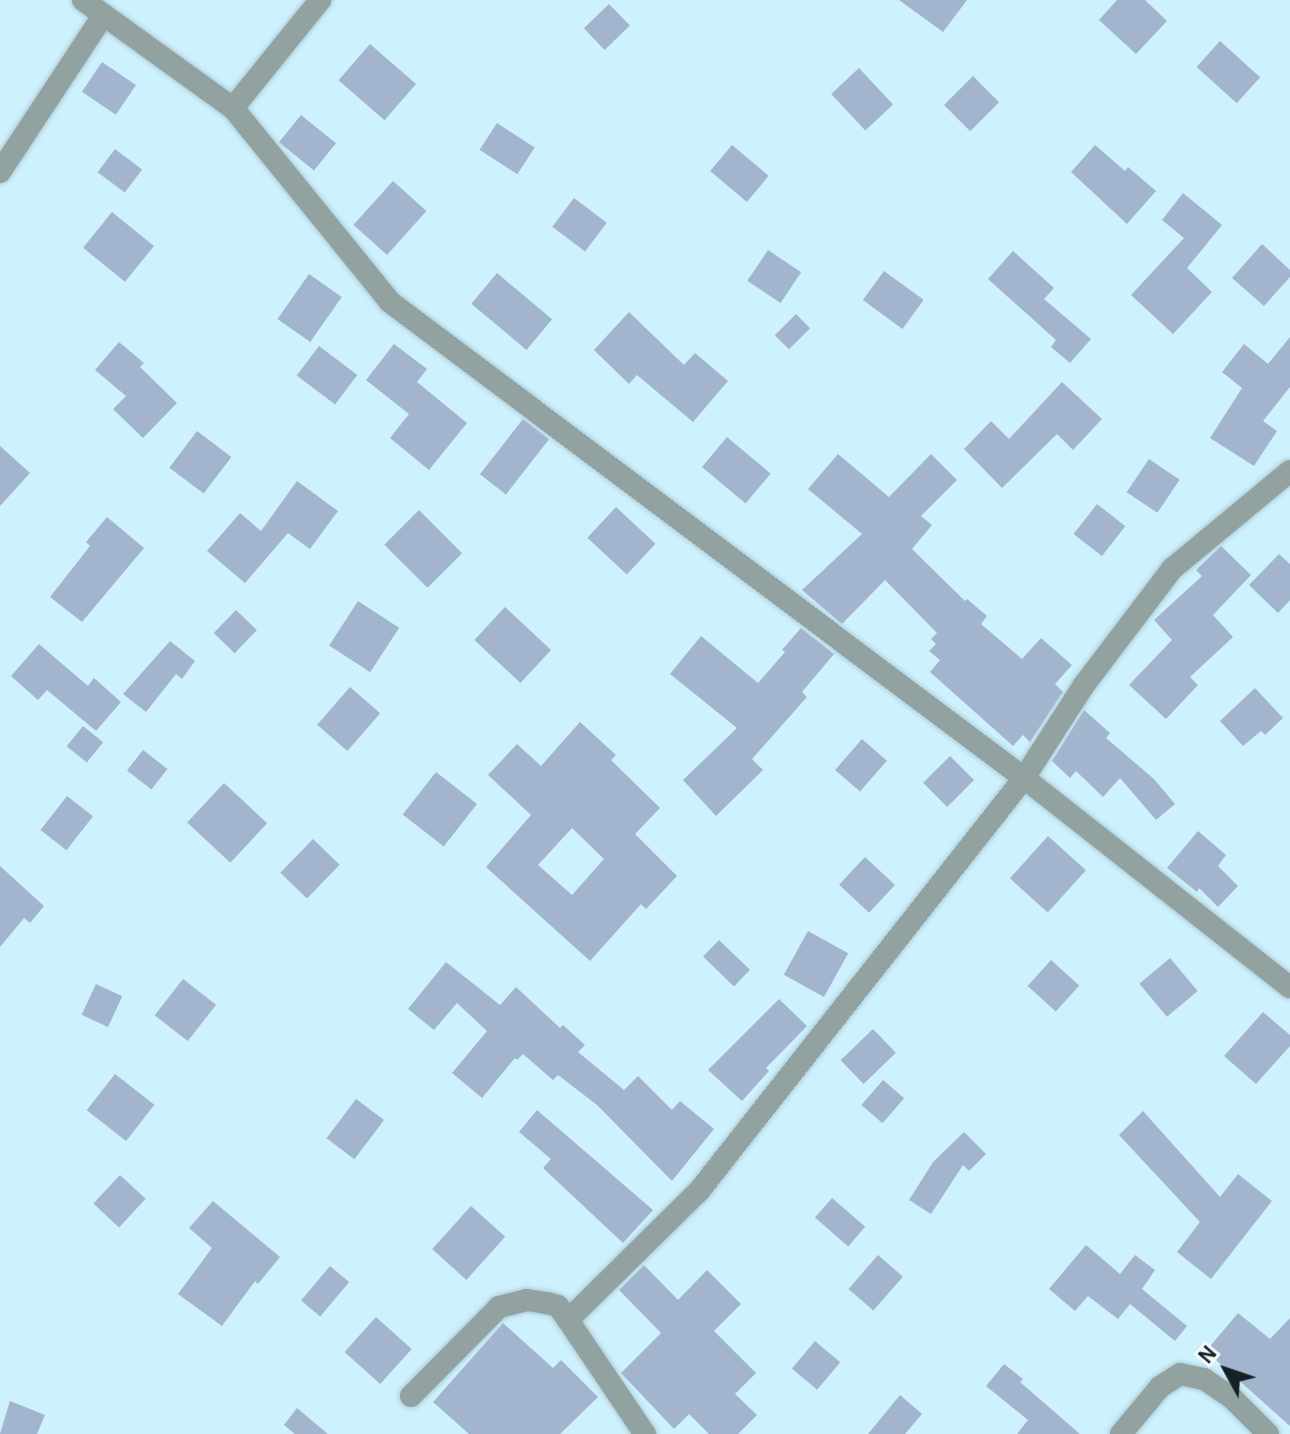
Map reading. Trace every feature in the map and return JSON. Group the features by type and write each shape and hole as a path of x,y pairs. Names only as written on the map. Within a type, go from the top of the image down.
{"street":[{"path":"83,0 233,108 390,302 1024,778 1290,987"},
{"path":"233,108 320,0"},
{"path":"0,172 103,16"},
{"path":"568,1320 699,1191 1024,778 1084,685 1172,569 1290,471"},
{"path":"411,1396 499,1307 527,1300 547,1303 558,1306 645,1434"},
{"path":"1121,1434 1160,1387 1180,1374 1204,1379 1232,1398 1268,1434"}],"building":[{"path":"899,0 967,0 943,32"},
{"path":"1117,0 1145,0 1167,21 1136,54 1099,20"},
{"path":"609,4 630,26 605,50 584,28"},
{"path":"1220,41 1260,77 1237,103 1197,67"},
{"path":"370,44 416,84 385,120 339,80"},
{"path":"102,62 136,85 116,115 82,92"},
{"path":"859,68 893,105 865,130 831,94"},
{"path":"973,76 999,102 970,131 944,105"},
{"path":"301,115 336,143 314,171 279,142"},
{"path":"497,123 535,148 517,174 480,150"},
{"path":"732,145 769,176 747,202 710,171"},
{"path":"1095,145 1125,171 1128,167 1156,191 1127,224 1071,172"},
{"path":"115,149 142,169 125,193 98,172"},
{"path":"393,181 426,211 387,255 354,225"},
{"path":"1183,193 1222,225 1187,268 1212,292 1173,334 1131,295 1184,238 1162,220"},
{"path":"574,198 607,223 585,251 552,227"},
{"path":"112,212 154,246 125,282 83,248"},
{"path":"1262,244 1290,270 1290,277 1264,306 1232,278"},
{"path":"768,250 801,272 780,303 747,281"},
{"path":"1013,251 1054,288 1044,299 1091,339 1070,363 1051,347 1056,340 988,279"},
{"path":"884,271 924,300 902,329 863,300"},
{"path":"497,273 552,319 526,350 471,304"},
{"path":"309,274 342,297 310,342 277,319"},
{"path":"629,312 684,365 695,353 728,381 693,422 637,375 629,384 594,350"},
{"path":"796,314 810,328 789,349 775,335"},
{"path":"1290,337 1290,387 1263,421 1277,431 1254,466 1210,438 1242,388 1222,372 1244,344 1268,364"},
{"path":"119,342 144,363 140,367 177,403 143,438 113,409 126,396 95,370"},
{"path":"394,344 427,369 417,382 467,423 429,470 390,438 409,414 366,380"},
{"path":"319,346 357,375 335,404 297,376"},
{"path":"1062,382 1102,419 1073,450 1057,434 1002,488 964,449 991,421 1009,439"},
{"path":"523,419 549,439 506,494 480,474"},
{"path":"197,431 231,457 204,494 169,468"},
{"path":"727,437 771,474 746,504 702,467"},
{"path":"0,446 30,473 0,506"},
{"path":"838,454 889,497 931,454 957,480 921,516 932,525 912,549 965,601 967,599 987,616 981,624 1022,659 1041,638 1072,665 1055,684 1063,692 1030,742 1023,735 1013,746 930,672 940,660 929,651 936,644 931,639 937,633 885,580 842,624 802,590 862,534 808,489"},
{"path":"1149,459 1180,480 1157,513 1127,492"},
{"path":"297,481 338,511 310,549 288,533 245,583 207,551 240,513 261,531"},
{"path":"1097,504 1125,526 1102,556 1074,534"},
{"path":"616,507 655,544 627,575 587,538"},
{"path":"419,510 462,553 427,588 384,545"},
{"path":"107,517 144,548 82,622 50,597 90,546 86,542"},
{"path":"1221,546 1251,575 1213,615 1233,637 1190,677 1198,685 1166,719 1129,685 1172,640 1154,620 1202,576 1196,570"},
{"path":"1279,554 1290,564 1290,600 1278,613 1249,585"},
{"path":"358,601 399,628 370,672 329,645"},
{"path":"505,607 551,650 520,683 474,640"},
{"path":"236,610 257,630 235,653 214,633"},
{"path":"801,628 834,654 802,692 807,697 752,759 763,770 716,816 683,780 737,728 670,674 701,636 758,683"},
{"path":"170,641 195,661 182,679 176,674 146,712 123,694"},
{"path":"39,644 88,686 94,678 121,702 96,731 47,690 38,700 11,676"},
{"path":"350,687 380,713 347,751 317,725"},
{"path":"1255,688 1283,718 1265,735 1261,731 1243,746 1220,721"},
{"path":"1084,710 1110,733 1106,738 1154,779 1175,804 1156,820 1120,778 1103,797 1076,771 1070,778 1052,761"},
{"path":"580,722 616,755 611,760 660,808 635,834 677,876 646,909 641,904 590,961 486,867 531,815 488,775 517,744 541,766","holes":["572,828 604,859 572,895 538,865"]},
{"path":"83,726 103,742 87,763 67,746"},
{"path":"862,739 887,761 860,792 835,770"},
{"path":"143,750 167,769 151,790 127,770"},
{"path":"950,756 974,780 947,807 923,783"},
{"path":"436,772 477,804 444,847 403,815"},
{"path":"224,783 267,823 230,863 187,822"},
{"path":"67,796 93,816 67,850 41,830"},
{"path":"1198,831 1226,855 1218,866 1238,886 1218,907 1199,888 1197,892 1167,868"},
{"path":"1048,836 1086,870 1048,912 1010,878"},
{"path":"313,839 340,865 307,899 280,873"},
{"path":"865,857 895,885 869,913 839,885"},
{"path":"0,866 44,906 30,923 24,918 0,947"},
{"path":"808,931 848,953 824,997 784,975"},
{"path":"719,940 750,970 734,986 703,957"},
{"path":"1170,958 1198,991 1167,1017 1139,984"},
{"path":"1051,960 1079,985 1056,1011 1028,986"},
{"path":"446,962 500,1005 516,987 560,1028 563,1025 585,1045 578,1052 624,1090 638,1076 672,1110 680,1101 714,1129 672,1181 597,1105 558,1075 553,1080 523,1054 517,1060 515,1058 482,1098 452,1073 487,1031 457,1003 434,1030 408,1009"},
{"path":"183,979 216,1005 188,1041 155,1015"},
{"path":"96,984 122,996 108,1027 82,1015"},
{"path":"779,999 807,1026 766,1068 769,1071 742,1101 708,1070"},
{"path":"1263,1012 1290,1035 1290,1046 1256,1084 1224,1056"},
{"path":"873,1029 896,1053 864,1084 841,1060"},
{"path":"115,1074 154,1105 126,1141 87,1110"},
{"path":"883,1080 904,1098 882,1123 861,1105"},
{"path":"356,1099 384,1120 354,1159 327,1138"},
{"path":"537,1110 653,1210 623,1243 543,1168 551,1159 519,1132"},
{"path":"1143,1111 1220,1197 1238,1174 1272,1201 1211,1279 1177,1252 1200,1222 1119,1135"},
{"path":"964,1132 986,1154 969,1171 963,1165 931,1214 909,1200 933,1162"},
{"path":"120,1175 146,1199 119,1227 93,1204"},
{"path":"832,1198 865,1227 848,1246 815,1218"},
{"path":"213,1201 280,1257 258,1284 255,1281 222,1326 178,1294 212,1248 189,1228"},
{"path":"471,1206 505,1237 466,1280 432,1249"},
{"path":"1086,1245 1120,1274 1135,1255 1155,1270 1142,1289 1187,1326 1175,1341 1130,1304 1118,1319 1088,1296 1075,1311 1049,1289"},
{"path":"878,1255 903,1277 873,1311 848,1289"},
{"path":"644,1265 678,1300 707,1270 741,1304 714,1331 756,1373 735,1394 757,1415 738,1434 709,1434 689,1414 674,1429 621,1373 661,1333 619,1290"},
{"path":"330,1266 349,1282 320,1317 301,1300"},
{"path":"1238,1313 1270,1339 1290,1318 1290,1426 1206,1351"},
{"path":"376,1317 412,1349 380,1384 345,1352"},
{"path":"503,1323 553,1368 561,1360 598,1397 560,1434 469,1434 433,1402"},
{"path":"815,1341 840,1362 817,1390 792,1369"},
{"path":"1004,1364 1023,1379 1020,1382 1080,1434 1017,1434 1028,1420 986,1386"},
{"path":"900,1395 922,1414 905,1434 868,1434"},
{"path":"10,1401 45,1415 37,1434 0,1434"},
{"path":"297,1408 328,1434 295,1434 284,1425"}]}
